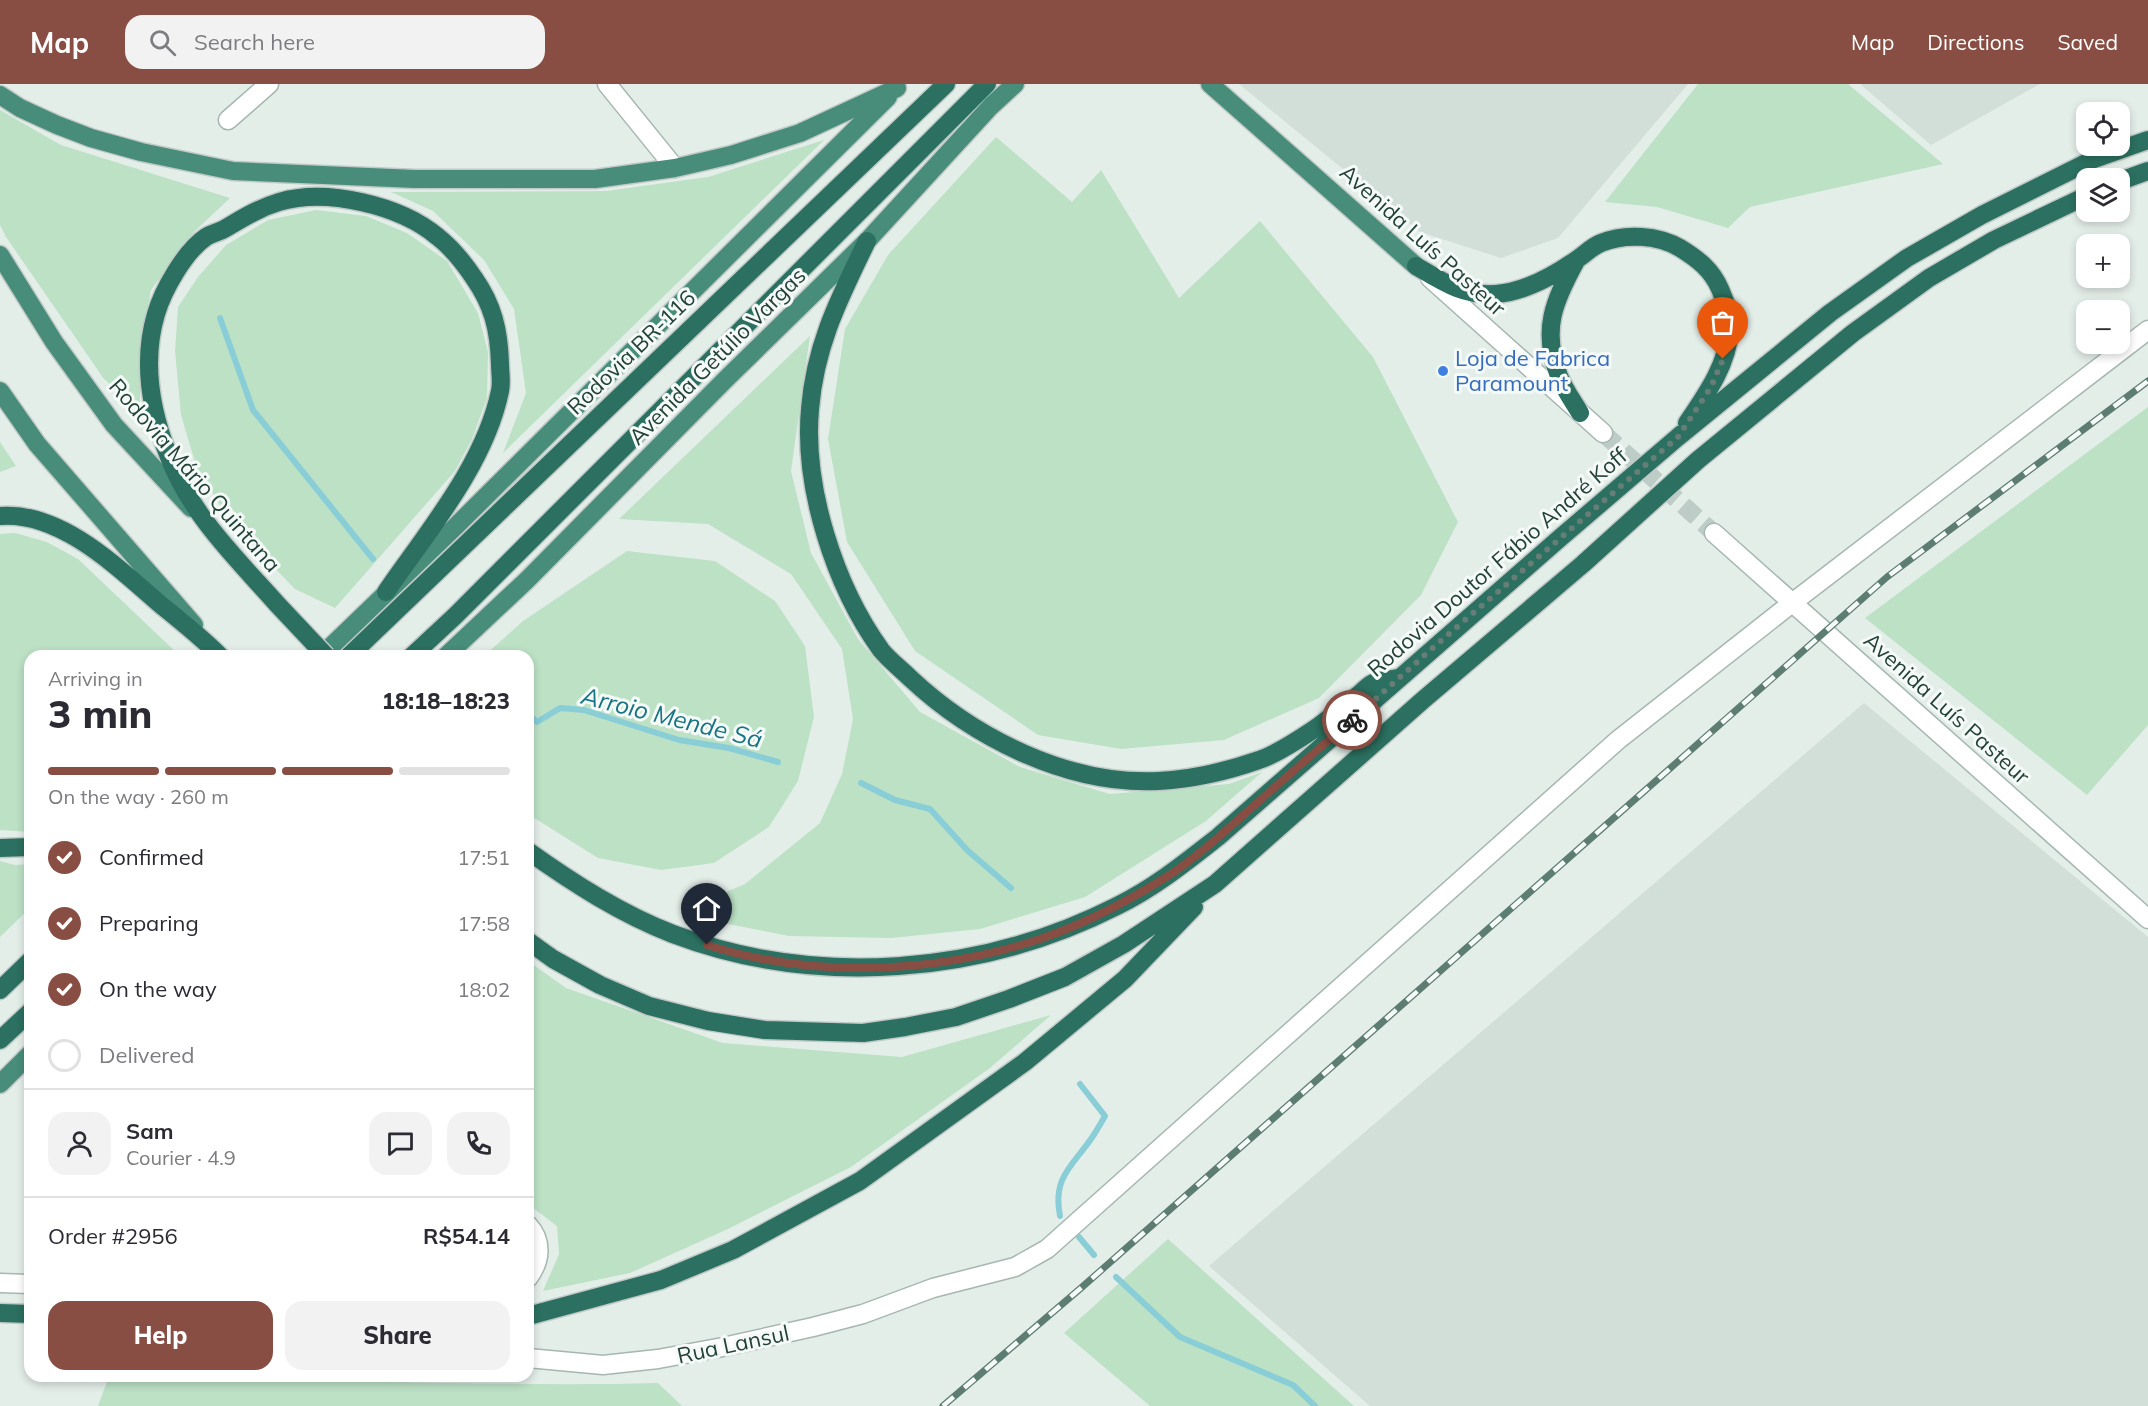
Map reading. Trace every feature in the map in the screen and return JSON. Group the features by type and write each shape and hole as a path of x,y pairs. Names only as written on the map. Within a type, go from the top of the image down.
{"highway":[{"name":"Rodovia BR-116","path":"356,650 946,84"},
{"path":"418,650 987,84"},
{"name":"Avenida Getúlio Vargas","path":"452,650 527,580 726,379 867,241 991,106 1015,84"},
{"name":"Avenida Luís Pasteur","path":"1210,84 1416,266"},
{"path":"0,95 20,108 91,138 141,152 233,171 415,179 595,179 675,168 731,155 800,133 899,86"},
{"name":"Rodovia BR-116","path":"327,650 457,525 899,86"},
{"name":"Rodovia Doutor Fábio André Koff","path":"534,855 632,916 673,934 725,951 779,961 835,967 900,966 963,958 1021,945 1070,928 1119,905 1170,874 1218,837 1678,437 1830,313 1907,258 1982,215 2094,159 2148,140"},
{"path":"2130,177 2148,171"},
{"path":"204,522 169,459 150,390 149,351 156,313 171,280 191,252 206,237 223,230 253,211 281,201 315,198 349,200 380,207 410,218 438,237 464,263 483,291 496,321 501,388 487,435 467,474 386,592"},
{"path":"534,1314 661,1280 733,1250 860,1181 1025,1062 1125,979 1215,884 1423,700 1583,564 1698,460 1852,333 1929,278 1994,240 2076,201"},
{"path":"1416,266 1455,289 1472,293 1497,294 1525,288 1577,260 1600,243 1618,238 1645,237 1670,242 1699,259 1715,279 1726,304 1730,328 1723,359 1711,387 1678,437"},
{"path":"867,241 833,311 817,361 810,409 809,448 817,500 829,548 853,602 882,651 933,699 984,734 1042,762 1110,780 1159,781 1213,772 1262,760 1314,730 1372,684 1400,678"},
{"name":"Rodovia Mário Quintana","path":"0,255 54,342 114,426 320,650"},
{"path":"1577,260 1554,307 1550,343 1559,377 1580,412"},
{"path":"0,391 37,444 215,650"},
{"path":"0,516 7,515 42,521 77,538 111,562 213,650"},
{"path":"0,848 24,848"},
{"path":"534,945 600,986 649,1006 708,1021 765,1030 863,1033 956,1017 1009,999 1065,976 1124,944 1215,884"},
{"path":"4,986 24,966"},
{"path":"0,1040 24,1018"},
{"path":"0,1084 24,1060"},
{"path":"0,1312 24,1314"}],"street":[{"path":"228,120 269,84"},
{"path":"606,84 675,168"},
{"name":"Avenida Luís Pasteur","path":"1416,266 1603,433"},
{"name":"Rua Lansul","path":"534,1359 603,1365 658,1359 813,1327 863,1314 933,1288 1015,1267 1047,1249 1618,740 1792,603 2148,330"},
{"name":"Avenida Luís Pasteur","path":"1714,533 2148,919"},
{"path":"534,1232 540,1249 537,1267 534,1271"},
{"path":"0,1283 24,1284"}],"shaded area":[{"path":"1239,84 1688,84 1558,238 1501,258 1420,232"},
{"path":"1860,84 2040,84 1931,145"},
{"path":"1864,703 2148,937 2148,1406 1370,1406 1209,1266"}],"green space":[{"path":"1698,84 1848,84 1943,164 1750,207 1728,228 1657,207 1605,202"},
{"path":"0,110 61,145 230,198 194,232 151,290 140,349 140,409 104,379 0,225"},
{"path":"996,137 1072,202 1101,170 1179,298 1260,221 1373,357 1458,522 1421,595 1319,698 1224,740 1121,749 1038,735 915,651 847,542 828,439 845,329 888,255"},
{"path":"824,140 503,453 526,393 514,309 484,260 433,211 391,192 606,191 708,177"},
{"path":"316,210 366,216 407,233 447,261 478,313 488,352 487,398 472,439 455,471 335,608 295,589 232,524 197,469 181,415 175,351 178,307 198,277 226,245 268,220"},
{"path":"810,336 791,471 811,553 858,639 920,712 1020,767 1110,794 1229,784 1262,772 1206,821 1085,897 980,929 891,938 789,936 718,922 683,910 745,884 820,823 842,774 853,719 842,649 791,574 708,524 619,519"},
{"path":"2148,407 2148,725 2087,795 1865,618"},
{"path":"0,442 16,466 0,472"},
{"path":"15,533 47,542 78,559 174,650 24,650 24,832 0,830 0,534"},
{"path":"627,551 715,561 775,601 805,646 814,717 798,781 769,827 714,863 661,870 598,858 534,818 534,650 491,650 523,621"},
{"path":"0,861 15,865 24,864 24,914 0,937"},
{"path":"534,965 566,988 723,1043 902,1057 1051,1015 990,1068 851,1167 728,1229 630,1273 543,1291 559,1254 557,1226 534,1209"},
{"path":"1168,1239 1354,1406 1150,1406 1064,1333"},
{"path":"107,1382 386,1382 658,1383 682,1406 98,1406"}],"waterway":[{"name":"Arroio Mende Sá","path":"220,318 253,410 373,559"},
{"name":"Arroio Mende Sá","path":"534,719 537,722 560,708 584,710 679,740 729,748 778,762"},
{"name":"Arroio Mende Sá","path":"861,783 895,800 930,809 967,850 1011,888"},
{"name":"Arroio Mende Sá","path":"1060,1216 1059,1191 1066,1172 1105,1116 1080,1084"},
{"name":"Arroio Mende Sá","path":"1079,1237 1094,1255"},
{"name":"Arroio Mende Sá","path":"1116,1277 1180,1337 1293,1385 1315,1406"}],"tunnel":[{"path":"1603,433 1714,533"}],"railway":[{"path":"943,1406 1081,1288 1887,577 2148,381"}],"way so far":[{"path":"1352,720 1678,437 1711,387 1723,359"}],"place":[{"name":"Loja de Fabrica Paramount","path":"1443,371"}],"route":[{"path":"707,945 725,951 779,961 835,967 900,966 963,958 1021,945 1070,928 1119,905 1170,874 1218,837 1352,720"}]}
